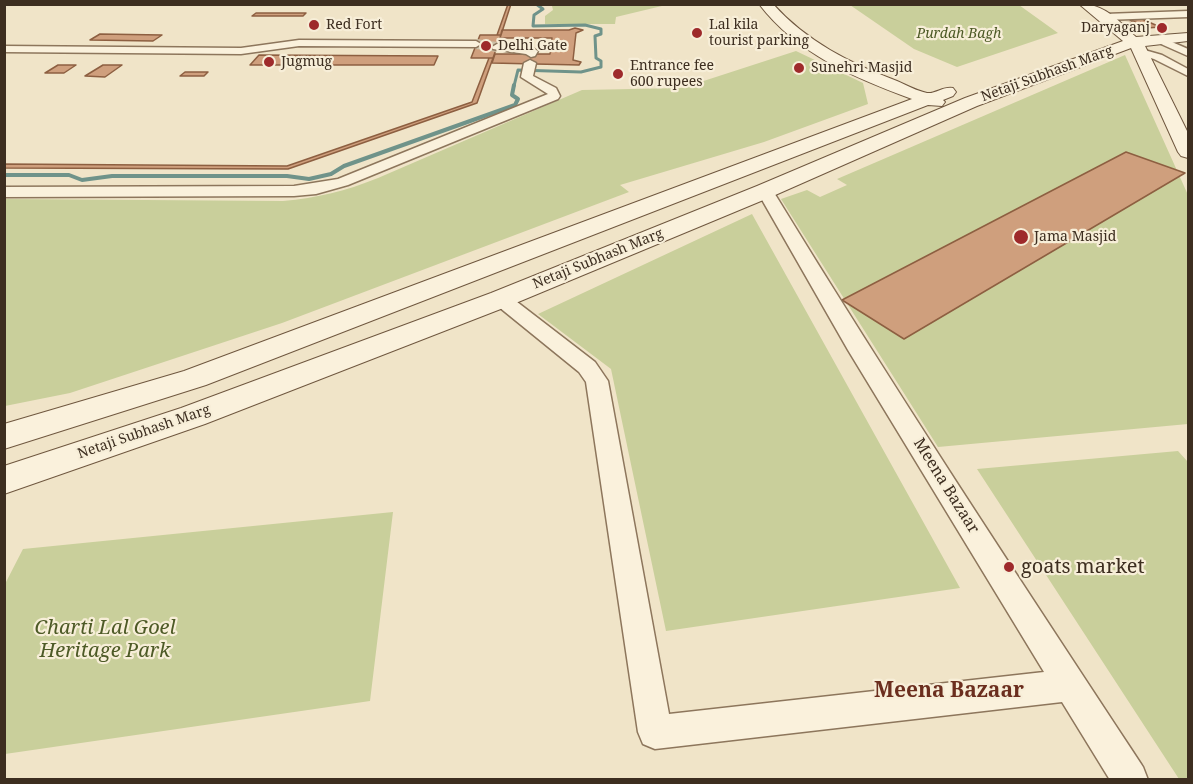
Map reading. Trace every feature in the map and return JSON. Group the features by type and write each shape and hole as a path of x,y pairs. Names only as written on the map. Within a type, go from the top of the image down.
{"main road":[{"path":"765,4 780,23 807,46 856,70 950,100"},
{"path":"784,4 800,21 834,45 950,100"},
{"path":"1085,4 1125,36 1188,153"},
{"name":"Netaji Subhash Marg","path":"4,480 193,416 501,299 765,190 1077,40 1188,30"},
{"name":"Netaji Subhash Marg","path":"1125,36 1188,37"},
{"name":"Netaji Subhash Marg","path":"4,437 195,378 950,100"}],"street":[{"path":"1125,36 1188,14"},
{"path":"1125,36 1188,73"},
{"path":"1165,42 1188,53"},
{"path":"4,49 241,51 299,43 476,44"},
{"path":"4,192 294,191 316,189 343,182 553,93 527,77 532,51 497,47"},
{"name":"Meena Bazaar","path":"765,190 859,350 1130,780"},
{"path":"501,299 587,367 597,381 656,732 1071,685"}],"green space":[{"path":"547,5 666,5 616,17 615,24 545,24 545,16 553,10 552,6"},
{"name":"Purdah Bagh","path":"850,5 1019,5 1058,33 957,67 914,49"},
{"path":"796,51 863,83 868,104 764,142 620,185 629,192 282,323 70,393 5,406 5,199 283,201 320,196 378,178 582,90 682,88"},
{"path":"1125,55 1188,195 1188,424 938,447 781,199 807,190 820,197 847,185 837,179"},
{"path":"752,214 960,588 666,631 611,369 538,314"},
{"path":"1178,451 1188,462 1188,780 1179,779 977,469"},
{"name":"Charti Lal Goel Heritage Park","path":"393,512 370,701 5,754 5,584 23,549"}],"building":[{"path":"508,4 511,4 501,35 497,35"},
{"path":"256,13 306,13 303,16 252,16"},
{"path":"1142,19 1160,27 1147,28 1130,20"},
{"path":"1135,22 1149,29 1136,29 1123,23"},
{"path":"575,28 583,30 576,33 573,60 581,62 579,65 492,63 495,54 550,54 552,38 500,38 502,30 569,30"},
{"path":"100,34 162,35 153,41 90,40"},
{"name":"Delhi Gate","path":"480,35 501,35 493,58 471,58"},
{"path":"259,55 438,56 434,65 250,65"},
{"path":"489,58 493,58 477,103 288,169 4,168 4,164 287,166 472,102"},
{"path":"58,65 76,65 64,73 45,73"},
{"path":"103,65 122,65 105,77 85,76"},
{"path":"185,72 208,72 204,76 180,76"},
{"name":"Jama Masjid","path":"1126,152 1185,173 904,339 842,300"}],"waterway":[{"path":"514,86 518,70 581,72 601,67 601,61 596,58 595,36 601,34 601,29 585,25 533,26 534,15 543,9 536,4"},
{"path":"4,175 69,175 82,180 112,176 287,176 309,179 331,174 344,166 515,105 518,99 512,95 514,85"}],"tunnel":[{"path":"476,44 497,47"}],"place":[{"name":"Red Fort","path":"314,25"},
{"name":"Daryaganj","path":"1162,28"},
{"name":"Lal kila tourist parking","path":"697,33"},
{"name":"Delhi Gate","path":"486,46"},
{"name":"Jugmug","path":"269,62"},
{"name":"Sunehri Masjid","path":"799,68"},
{"name":"Entrance fee 600 rupees","path":"618,74"},
{"name":"Jama Masjid","path":"1021,237"},
{"name":"goats market","path":"1009,567"}],"district":[{"name":"Meena Bazaar","path":"949,691"}]}
